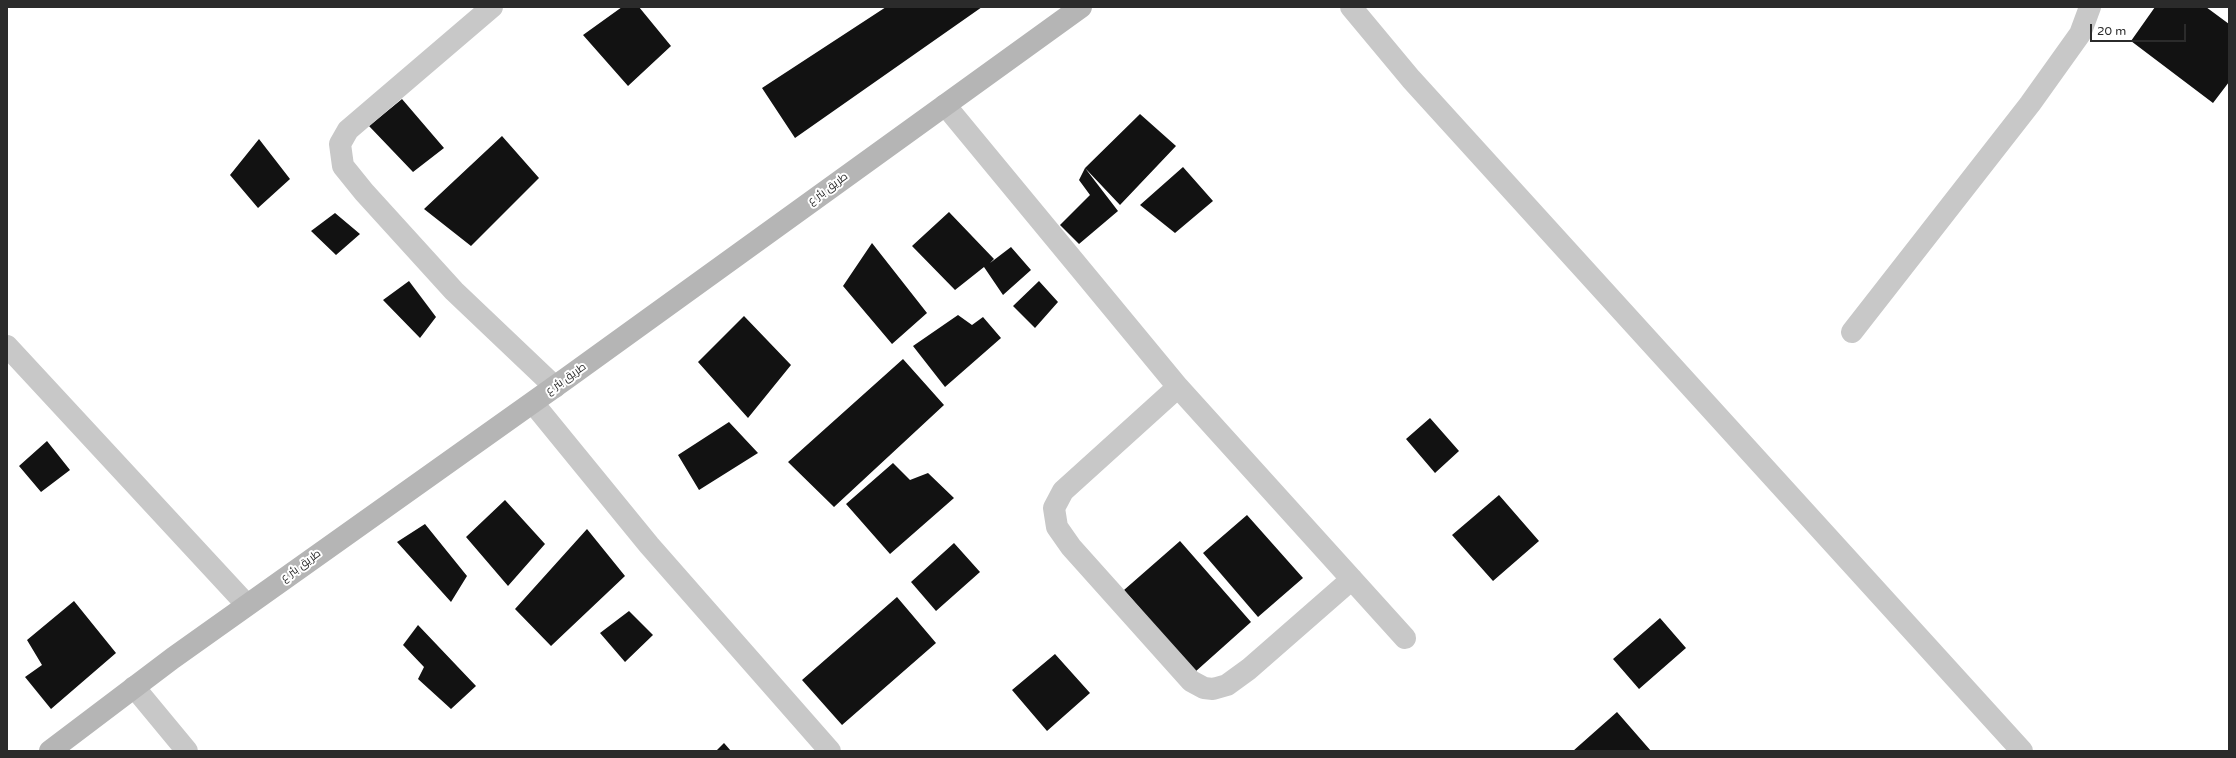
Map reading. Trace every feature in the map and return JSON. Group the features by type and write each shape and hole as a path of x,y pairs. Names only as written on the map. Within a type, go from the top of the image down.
{"street":[{"path":"492,7 348,130 340,144 343,166 364,192 454,291 555,386"},
{"name":"طريق بئر ع","path":"50,751 134,687 247,605 533,402 1081,7"},
{"path":"1352,7 1411,79 2022,751"},
{"path":"1852,332 2030,104 2080,34 2090,7"},
{"path":"945,106 1178,387 1405,638"},
{"path":"7,346 247,605"},
{"path":"1178,387 1063,491 1054,508 1057,527 1071,547 1142,628 1191,681 1204,688 1213,689 1228,685 1249,669 1352,579"},
{"path":"533,402 649,545 830,751"},
{"path":"134,687 187,751"}],"building":[{"path":"622,7 639,7 671,46 628,86 583,35"},
{"path":"886,7 982,7 795,138 762,88"},
{"path":"2155,7 2206,7 2229,24 2229,82 2213,103 2131,41"},
{"path":"402,99 444,148 413,172 369,126"},
{"path":"1140,114 1176,146 1120,205 1085,168"},
{"path":"502,136 539,178 471,246 424,209"},
{"path":"259,139 290,179 258,208 230,175"},
{"path":"1183,167 1213,201 1175,233 1140,205"},
{"path":"1085,168 1118,211 1079,244 1060,225 1090,195 1079,180"},
{"path":"949,212 994,259 990,263 1011,247 1031,270 1003,295 984,267 955,290 912,246"},
{"path":"335,213 360,234 336,255 311,231"},
{"path":"872,243 927,313 892,344 843,286"},
{"path":"409,281 436,317 420,338 383,300"},
{"path":"1039,281 1058,302 1035,328 1013,306"},
{"path":"958,315 972,325 983,317 1001,338 945,387 913,346"},
{"path":"744,316 791,365 748,418 698,362"},
{"path":"903,359 944,405 834,507 788,462"},
{"path":"1430,418 1459,451 1435,473 1406,439"},
{"path":"729,422 758,453 699,490 678,455"},
{"path":"47,441 70,470 41,492 19,466"},
{"path":"893,463 910,480 928,473 954,498 890,554 846,504"},
{"path":"1499,495 1539,541 1493,581 1452,535"},
{"path":"505,500 545,544 508,586 466,537"},
{"path":"1247,515 1303,578 1258,617 1203,553"},
{"path":"425,524 467,576 451,602 397,542"},
{"path":"587,529 625,576 551,646 515,609"},
{"path":"1180,541 1251,622 1195,672 1124,590"},
{"path":"954,543 980,572 936,611 911,582"},
{"path":"897,597 936,643 842,725 802,680"},
{"path":"74,601 116,653 51,709 25,677 42,665 27,640"},
{"path":"629,611 653,635 625,662 600,633"},
{"path":"1660,618 1686,648 1639,689 1613,659"},
{"path":"418,625 476,686 451,709 418,679 424,667 403,645"},
{"path":"1055,654 1090,693 1047,731 1012,690"},
{"path":"1617,712 1651,751 1573,751"},
{"path":"724,743 731,751 716,751"}]}
